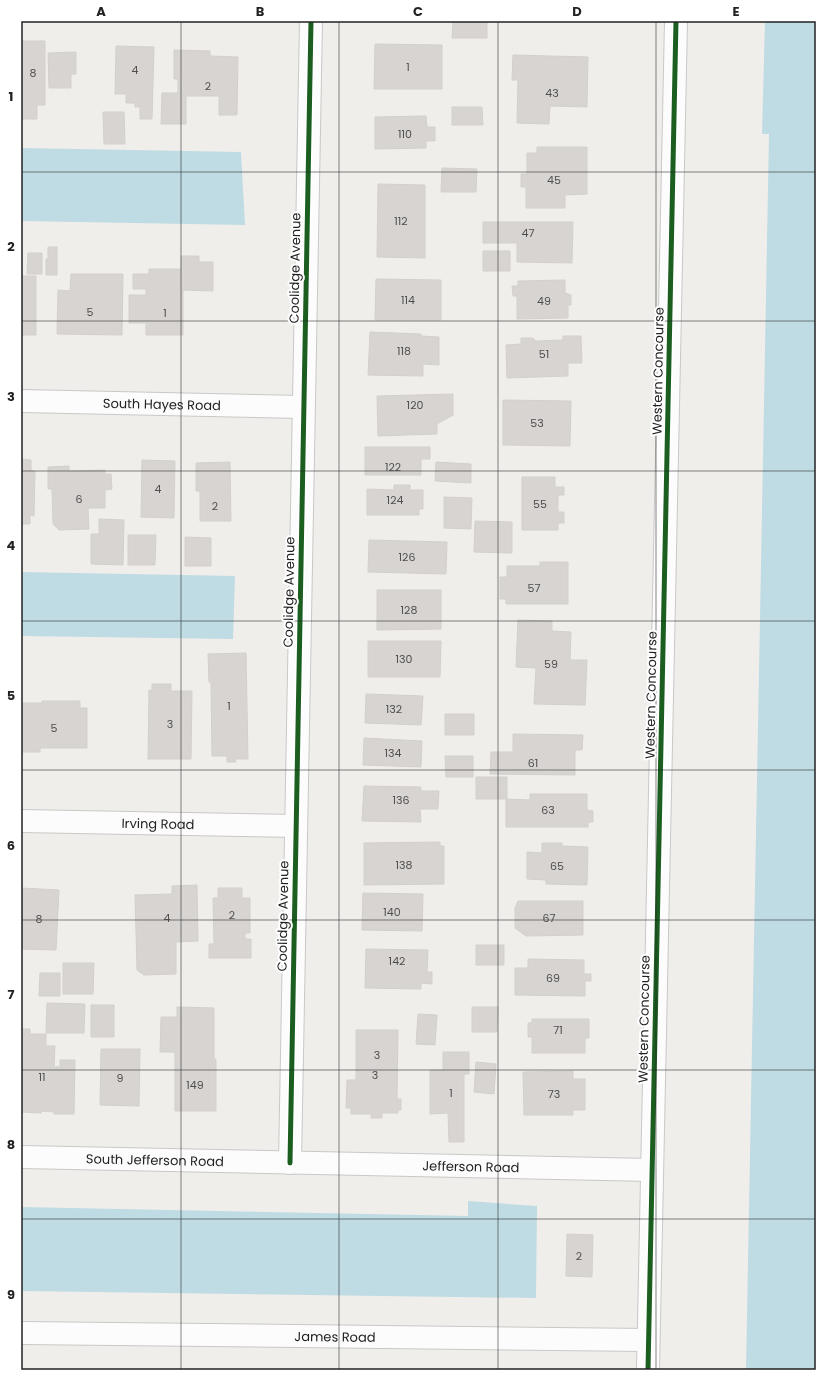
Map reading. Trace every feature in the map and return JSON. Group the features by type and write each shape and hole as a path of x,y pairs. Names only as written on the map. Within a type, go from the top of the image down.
{"street":[{"name":"Coolidge Avenue","path":"290,1163 311,21"},
{"name":"Western Concourse","path":"648,1370 676,21"},
{"name":"South Hayes Road","path":"21,401 303,407"},
{"name":"Irving Road","path":"21,821 296,826"},
{"name":"South Jefferson Road","path":"21,1157 290,1163"},
{"name":"Jefferson Road","path":"290,1163 651,1170"},
{"name":"James Road","path":"21,1333 648,1340"}],"water":[{"path":"765,21 816,21 816,1370 746,1370 769,134 762,134"},
{"path":"21,148 241,152 245,225 21,221"},
{"path":"21,572 235,576 233,639 21,636"},
{"path":"468,1201 537,1206 536,1298 21,1291 21,1207 468,1216"}],"building":[{"path":"453,21 487,21 487,38 452,38"},
{"path":"21,41 45,41 45,105 37,105 37,119 21,119"},
{"path":"375,44 442,45 442,89 374,89"},
{"path":"116,46 154,47 152,119 140,119 140,107 135,107 135,103 126,103 126,94 115,94"},
{"path":"174,50 210,51 210,56 238,57 237,115 219,115 219,96 186,96 186,124 161,124 162,93 178,93 178,79 174,79"},
{"path":"76,52 76,74 71,74 71,88 49,88 48,53"},
{"path":"513,55 588,57 587,107 550,106 549,124 517,123 518,80 512,80"},
{"path":"452,107 482,107 483,125 452,125"},
{"path":"103,112 124,112 125,144 104,144"},
{"path":"426,116 427,127 435,127 435,141 426,141 426,148 375,149 375,117"},
{"path":"537,147 587,147 587,194 565,195 565,208 526,208 526,187 521,187 521,174 527,174 527,153 537,153"},
{"path":"442,168 477,169 476,192 441,192"},
{"path":"378,184 425,185 425,258 377,257"},
{"path":"483,222 573,222 572,263 517,262 517,243 483,243"},
{"path":"48,247 57,247 57,275 46,275"},
{"path":"483,251 510,251 510,271 483,271"},
{"path":"28,253 42,253 42,274 27,274"},
{"path":"181,256 199,256 199,262 213,262 213,291 183,290 183,335 146,335 146,289 133,289 133,274 149,274 149,269 181,269"},
{"path":"71,274 123,274 122,335 57,334 58,290 70,291"},
{"path":"21,276 36,276 36,335 21,335"},
{"path":"376,279 441,280 441,320 375,320"},
{"path":"565,280 565,293 571,295 571,305 568,305 568,318 517,319 517,296 513,296 512,286 518,286 518,281"},
{"path":"129,295 145,295 145,323 129,323"},
{"path":"370,332 421,334 421,336 439,337 439,365 423,364 423,376 368,375"},
{"path":"563,336 581,336 582,363 568,363 568,376 507,378 506,345 521,344 521,338 533,338 536,341 563,340"},
{"path":"453,394 453,415 437,424 437,434 378,436 377,396"},
{"path":"503,400 571,401 570,446 503,445"},
{"path":"365,447 430,447 430,459 421,459 421,475 365,475"},
{"path":"21,459 31,460 31,471 35,471 34,516 30,515 30,524 21,524"},
{"path":"142,460 175,461 174,518 141,517"},
{"path":"230,462 231,521 200,521 200,491 196,491 196,463"},
{"path":"436,462 471,464 471,483 435,481"},
{"path":"69,466 69,471 105,470 105,474 111,474 112,489 105,490 105,508 88,508 89,529 59,530 53,524 52,489 48,489 48,467"},
{"path":"522,477 555,477 555,487 564,487 564,495 558,495 558,512 564,512 564,523 558,523 558,530 522,530"},
{"path":"394,485 410,485 410,490 423,490 423,509 419,509 419,515 367,515 367,489 394,490"},
{"path":"444,497 472,498 471,529 444,528"},
{"path":"99,519 124,520 123,565 91,564 91,534 99,534"},
{"path":"475,521 512,522 512,553 474,552"},
{"path":"128,535 156,535 155,565 128,565"},
{"path":"185,537 211,538 211,566 185,566"},
{"path":"369,540 447,542 446,574 368,572"},
{"path":"540,562 568,562 568,604 506,604 506,599 500,599 500,577 507,577 507,566 540,566"},
{"path":"377,590 441,590 441,629 377,630"},
{"path":"518,620 552,621 552,631 571,632 570,660 587,660 585,705 534,704 536,668 516,667"},
{"path":"368,641 441,641 440,677 368,677"},
{"path":"246,653 248,759 235,759 236,762 227,762 227,756 212,756 211,682 209,682 208,654"},
{"path":"152,684 171,684 171,691 192,691 191,759 148,759 149,690 152,691"},
{"path":"366,694 423,696 421,725 365,723"},
{"path":"42,701 80,701 80,708 87,708 87,748 40,748 40,752 21,752 21,703 42,703"},
{"path":"445,714 474,714 474,735 445,735"},
{"path":"513,734 583,735 582,750 575,750 575,775 490,774 491,752 513,752"},
{"path":"364,738 422,741 421,767 363,765"},
{"path":"445,756 473,756 473,777 446,777"},
{"path":"476,777 507,777 507,799 476,799"},
{"path":"364,786 421,787 421,791 439,791 438,809 420,809 421,822 362,821"},
{"path":"530,794 587,794 587,810 593,811 593,822 588,822 588,827 506,827 506,799 530,800"},
{"path":"440,842 440,846 444,846 444,884 364,885 364,843"},
{"path":"542,843 562,843 562,846 588,847 587,885 546,884 546,880 527,879 527,852 542,853"},
{"path":"197,885 198,941 176,942 176,974 144,975 137,970 135,895 172,894 172,886"},
{"path":"21,888 59,890 56,950 21,949"},
{"path":"218,888 242,888 242,898 250,898 250,933 245,933 245,939 251,939 251,958 209,958 209,944 214,944 213,898 218,898"},
{"path":"363,893 423,894 422,931 362,930"},
{"path":"518,901 583,901 583,935 526,936 515,928 515,908"},
{"path":"476,945 504,945 504,965 476,965"},
{"path":"366,949 428,950 427,972 432,972 432,984 421,983 421,989 365,988"},
{"path":"528,959 584,960 584,974 591,974 591,981 585,981 585,996 515,995 515,968 528,968"},
{"path":"63,963 94,963 93,994 63,994"},
{"path":"40,973 60,973 60,996 39,996"},
{"path":"47,1003 85,1004 84,1033 46,1033"},
{"path":"91,1005 114,1005 114,1037 91,1037"},
{"path":"177,1007 214,1008 216,1111 175,1111 175,1052 160,1052 161,1017 177,1017"},
{"path":"472,1007 498,1007 497,1032 472,1032"},
{"path":"418,1014 437,1015 435,1045 416,1044"},
{"path":"532,1019 589,1019 589,1038 585,1038 585,1053 532,1053 532,1037 528,1037 528,1023 532,1023"},
{"path":"21,1029 30,1029 30,1034 46,1034 46,1046 55,1046 54,1067 60,1067 60,1060 75,1060 74,1114 54,1114 54,1112 41,1111 41,1113 21,1112"},
{"path":"356,1030 398,1030 397,1099 401,1099 401,1110 398,1110 398,1113 382,1113 382,1118 371,1118 371,1114 351,1114 351,1108 346,1108 347,1080 356,1080"},
{"path":"101,1049 140,1049 139,1106 100,1105"},
{"path":"443,1052 469,1052 469,1074 464,1074 464,1142 449,1142 448,1113 430,1114 430,1070 443,1070"},
{"path":"476,1062 496,1064 494,1094 474,1092"},
{"path":"573,1071 573,1079 585,1079 585,1110 573,1110 573,1115 524,1115 523,1072"},
{"path":"567,1234 593,1235 592,1277 566,1276"}],"cycle path":[{"path":"290,1163 311,21"},
{"path":"648,1370 676,21"}]}
